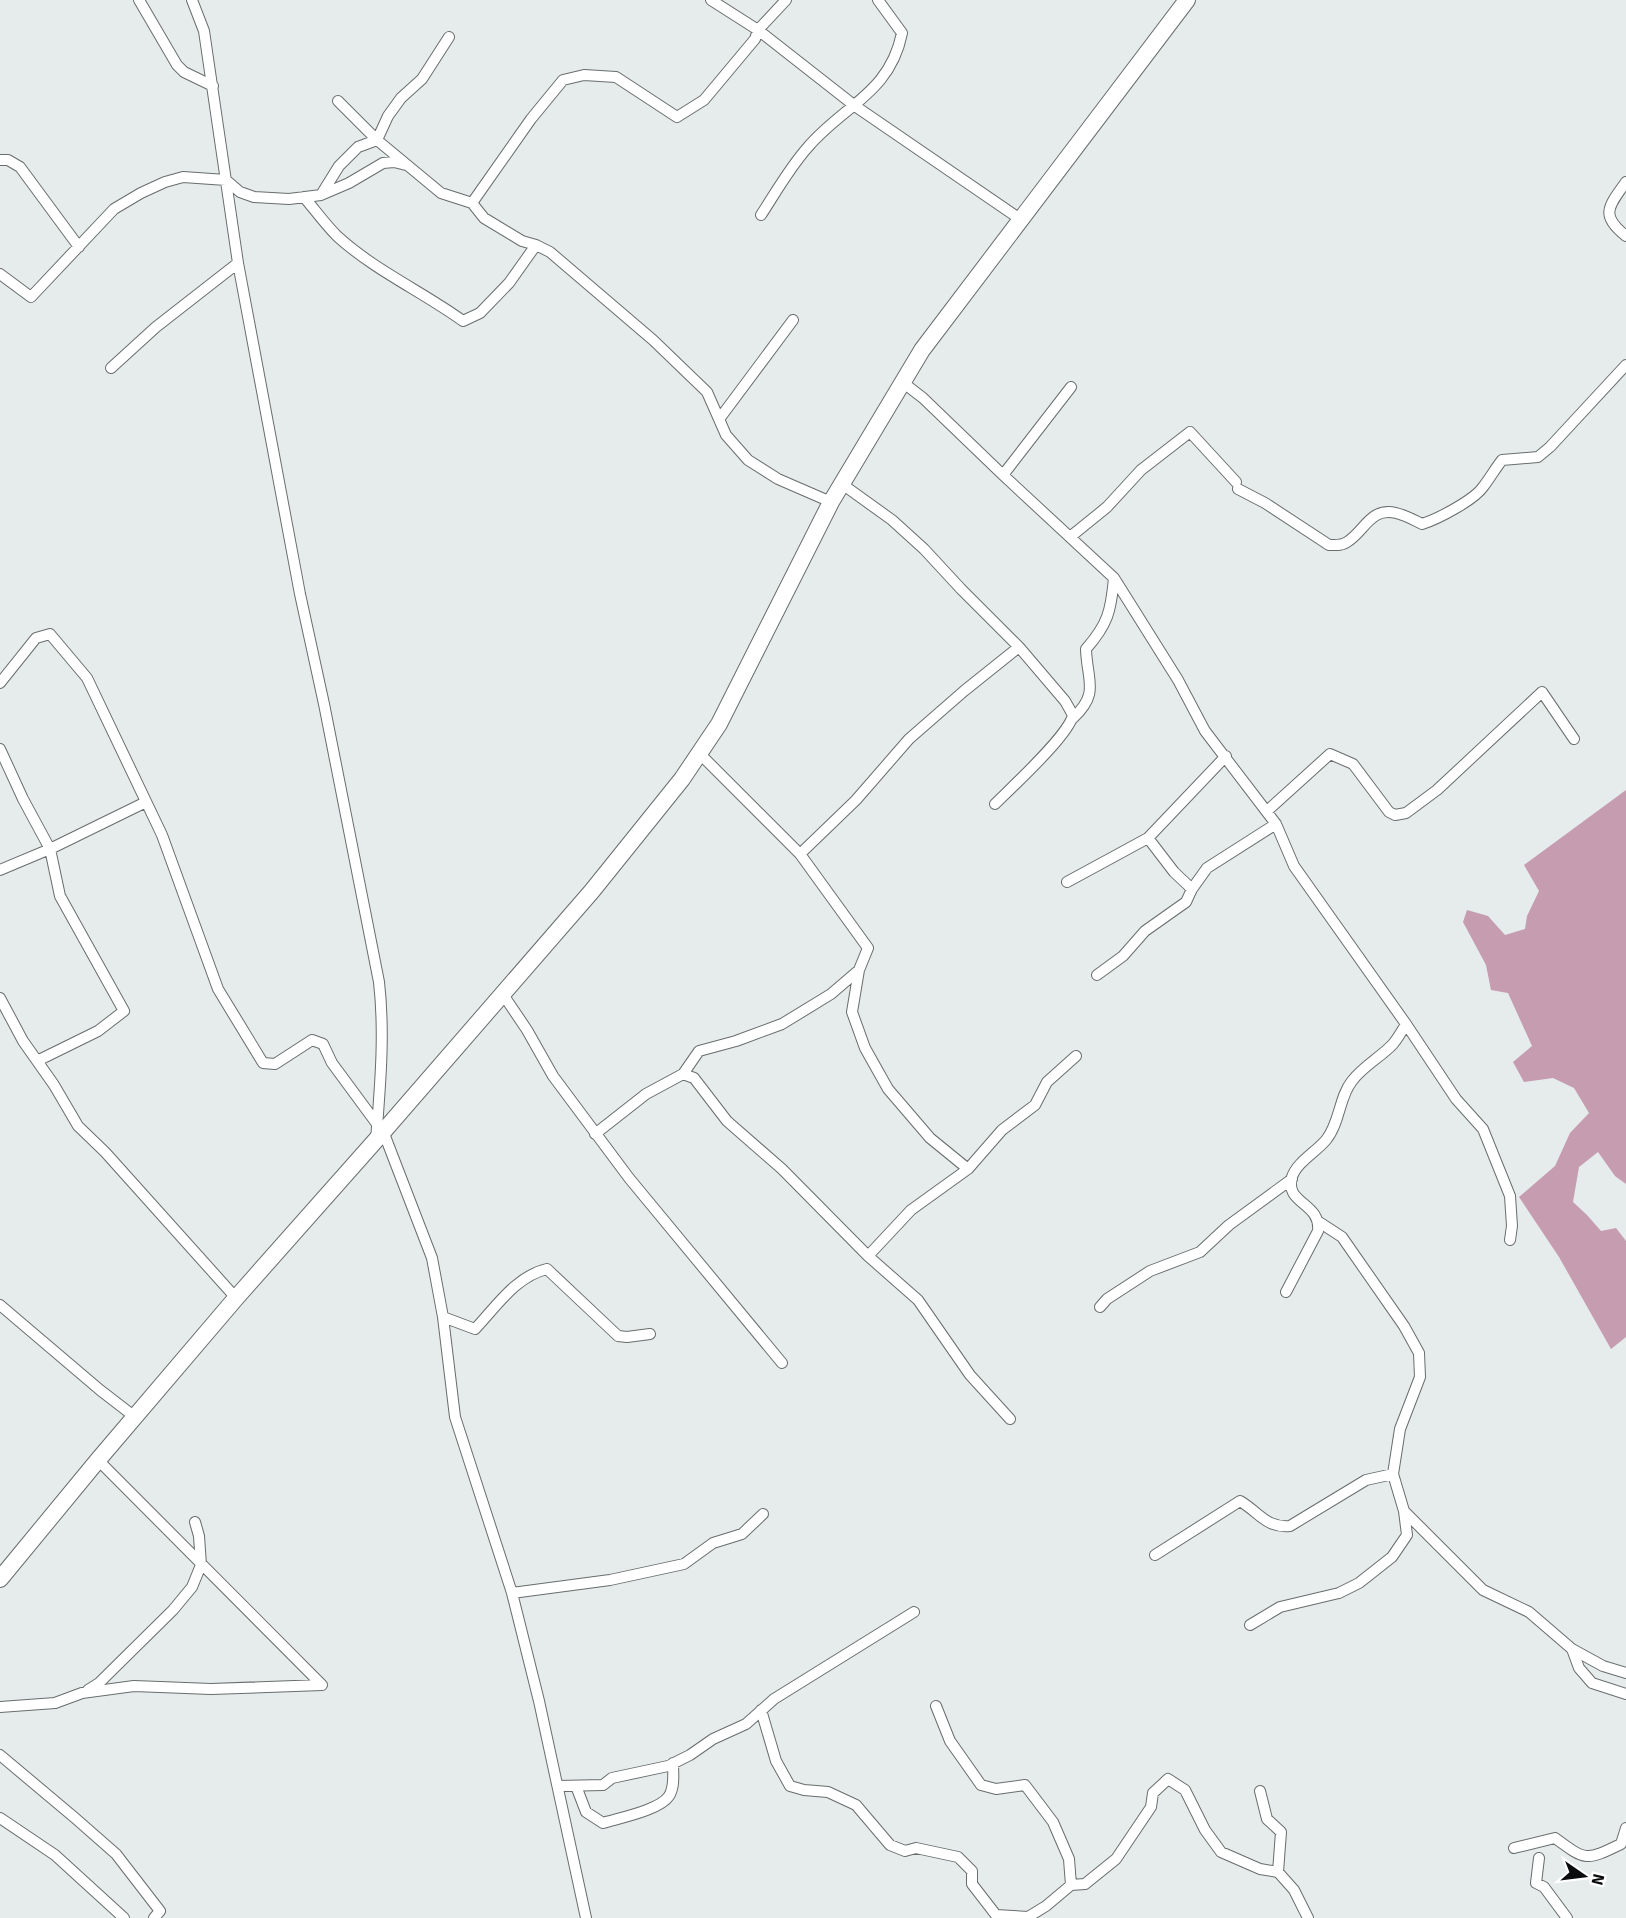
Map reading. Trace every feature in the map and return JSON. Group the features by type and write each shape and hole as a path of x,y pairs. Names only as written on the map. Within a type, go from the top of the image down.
{"main road":[{"path":"0,1579 236,1298 502,993 642,830 682,779 724,714 831,502 922,350 1187,0"}],"street":[{"path":"139,0 177,65 184,72 213,86"},
{"path":"192,0 204,32 238,263 300,594 379,982 382,1016 379,1132"},
{"path":"711,0 758,30 855,105 1020,219"},
{"path":"472,203 531,119 563,80 584,75 616,77 677,117 704,100 755,39 758,30 786,0"},
{"path":"761,215 807,148 830,124 883,79 898,51 902,33 878,0"},
{"path":"321,195 339,166 358,147 377,140 388,116 401,98 422,80 449,37"},
{"path":"338,101 377,140 441,193 472,203 484,218 522,241 550,252 653,340 707,392 726,435 748,460 778,479 831,502"},
{"path":"0,160 8,160 20,167 79,247"},
{"path":"0,274 31,297 114,209 141,193 183,177 226,180 240,192 254,197 289,199 321,195 383,164 394,162 406,165"},
{"path":"1626,183 1609,205 1608,216 1616,229 1626,236"},
{"path":"304,197 337,236 393,277 463,321 480,313 509,283 536,245"},
{"path":"111,368 156,327 238,263"},
{"path":"720,418 793,320"},
{"path":"1070,537 1107,507 1141,470 1190,432 1237,485 1329,545 1348,542 1371,517 1380,512 1396,513 1422,524 1440,518 1482,489 1502,460 1538,457 1626,365"},
{"path":"902,381 923,398 1002,475 1114,578 1178,680 1205,731 1276,824 1294,866 1456,1099 1483,1129 1510,1196 1512,1226 1510,1240"},
{"path":"1002,475 1071,387"},
{"path":"842,484 892,520 924,549 1019,647 1065,701 1073,718"},
{"path":"995,804 1048,751 1073,718 1085,707 1090,696 1086,649 1111,610 1114,578"},
{"path":"0,683 36,638 50,634 87,678 162,835 218,989 264,1063 275,1064 312,1040 323,1044 332,1063 379,1132 432,1258 442,1317 454,1417 512,1593 539,1701 586,1918"},
{"path":"801,854 856,800 909,739 1019,647"},
{"path":"1267,811 1330,754 1353,764 1389,812 1395,815 1406,813 1437,790 1542,692 1574,740"},
{"path":"0,749 50,849 60,896 124,1011 98,1031 38,1061"},
{"path":"699,753 801,854 868,948 859,970 852,1012 865,1048 888,1089 930,1138 968,1169"},
{"path":"1067,882 1148,838 1226,756"},
{"path":"0,870 50,849 147,802"},
{"path":"1097,975 1123,956 1145,931 1186,902 1207,868 1276,824"},
{"path":"1148,838 1174,873 1192,889"},
{"path":"596,1134 645,1094 683,1074 699,1051 736,1041 782,1024 831,994 859,970"},
{"path":"502,993 527,1030 553,1076 628,1178 782,1362"},
{"path":"0,998 23,1041 78,1126 105,1152 236,1298"},
{"path":"1286,1292 1318,1231 1319,1221 1317,1215 1295,1196 1292,1179 1297,1169 1332,1131 1350,1082 1395,1042 1406,1024"},
{"path":"868,1256 911,1210 968,1169 1002,1130 1035,1105 1047,1082 1076,1056"},
{"path":"683,1074 694,1078 727,1121 782,1168 868,1256 918,1300 970,1375 1010,1419"},
{"path":"1100,1307 1107,1299 1150,1271 1200,1252 1228,1225 1292,1179"},
{"path":"1250,1625 1280,1607 1339,1593 1359,1583 1392,1557 1407,1536 1404,1511 1393,1474 1400,1429 1420,1377 1419,1353 1404,1326 1342,1237 1319,1221"},
{"path":"442,1317 475,1329 503,1298 535,1272 547,1269 618,1336 650,1334"},
{"path":"0,1305 135,1417"},
{"path":"82,1693 134,1686 211,1689 322,1684 98,1460"},
{"path":"1155,1555 1240,1501 1254,1509 1270,1524 1278,1527 1290,1526 1366,1480 1393,1474"},
{"path":"1404,1511 1483,1590 1529,1612 1572,1649 1603,1666 1626,1673"},
{"path":"512,1593 610,1580 684,1564 713,1543 742,1534 763,1514"},
{"path":"0,1707 55,1703 82,1693 99,1683 173,1610 192,1587 201,1565 199,1536 195,1522"},
{"path":"558,1786 603,1785 612,1778 673,1763 690,1755 713,1739 746,1724 774,1699 915,1612"},
{"path":"1572,1649 1579,1668 1592,1683 1626,1694"},
{"path":"936,1706 950,1741 981,1785 996,1788 1025,1785 1053,1822 1069,1859 1071,1885"},
{"path":"761,1710 776,1761 790,1786 828,1792 856,1805 890,1845 905,1851 916,1848 958,1857 972,1871 972,1884 997,1917 1028,1917 1046,1906 1071,1885 1085,1884 1116,1859 1151,1807 1154,1793 1168,1779 1185,1790 1205,1830 1221,1852 1260,1869 1278,1872 1294,1890 1308,1918"},
{"path":"0,1755 116,1854 160,1911 154,1918"},
{"path":"576,1786 586,1812 603,1822 654,1807 669,1797 673,1782 673,1763"},
{"path":"1260,1791 1267,1819 1281,1832 1278,1872"},
{"path":"0,1818 55,1855 124,1918"},
{"path":"1514,1848 1555,1838 1584,1857 1595,1857 1623,1849 1626,1828"},
{"path":"1539,1858 1536,1883 1544,1887 1567,1918"}],"shaded area":[{"path":"1626,790 1626,1184 1615,1176 1598,1152 1579,1167 1573,1202 1601,1231 1616,1228 1626,1241 1626,1337 1611,1349 1559,1257 1519,1197 1555,1166 1570,1133 1589,1113 1574,1088 1553,1078 1524,1082 1513,1062 1532,1046 1508,993 1491,990 1486,965 1463,922 1467,910 1488,916 1505,935 1525,929 1527,916 1539,891 1524,865"}]}
